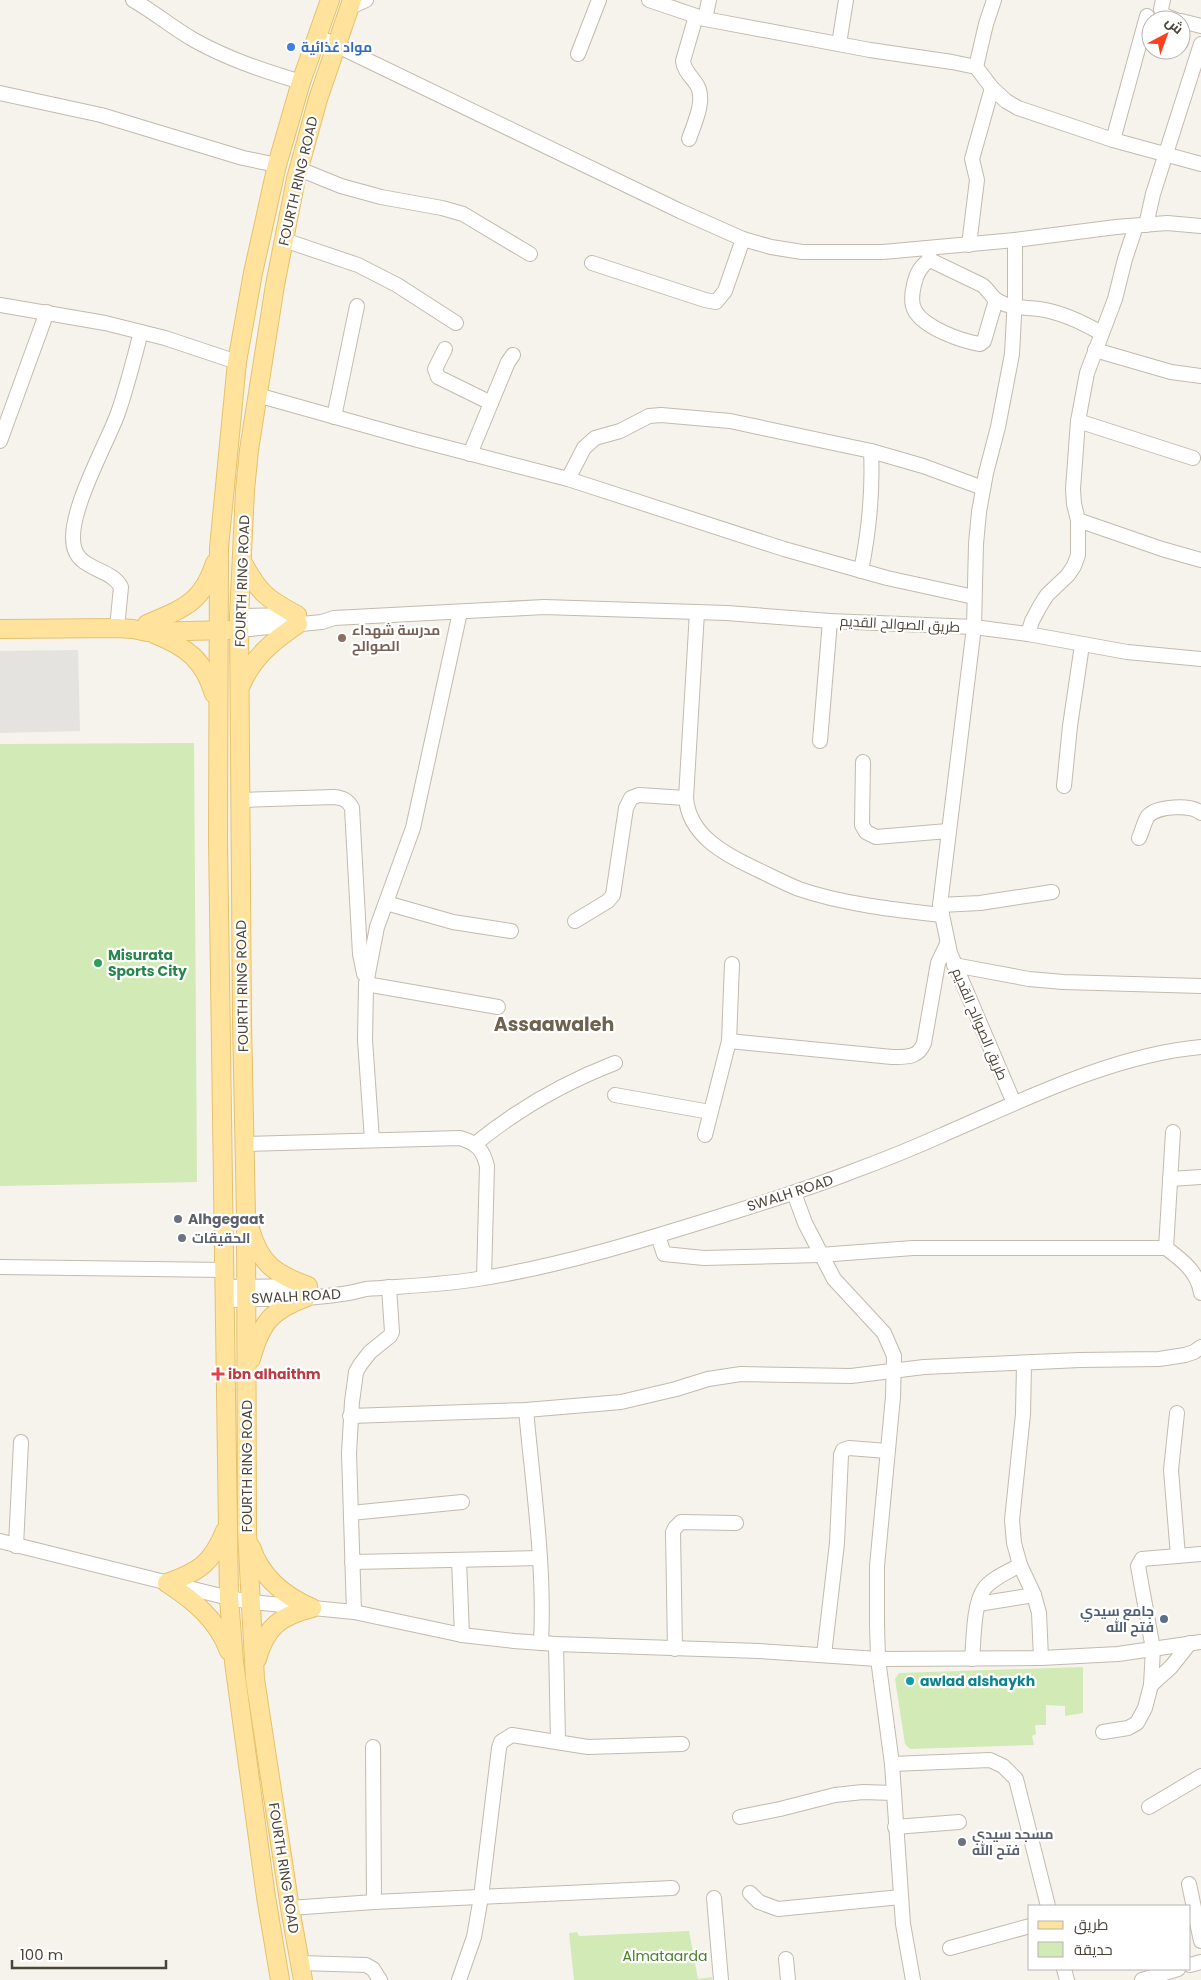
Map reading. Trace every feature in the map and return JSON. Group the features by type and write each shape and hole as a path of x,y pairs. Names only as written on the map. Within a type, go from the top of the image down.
{"main road":[{"name":"FOURTH RING ROAD","path":"280,1980 266,1897 234,1662 229,1598 217,704 219,548 237,362 253,274 278,165 300,82 330,0"},
{"name":"FOURTH RING ROAD","path":"301,1972 255,1679 247,1532 246,1215 239,623 245,490 257,395 284,240 299,169 318,100 350,4"},
{"path":"136,628 179,610 192,602 200,594 210,576 219,548"},
{"path":"239,690 247,672 258,655 297,620 272,601 253,582 242,559"},
{"name":"طريق الصوالح القديم","path":"0,629 136,628 239,623"},
{"path":"136,628 172,641 187,650 201,663 210,681 217,704"},
{"path":"246,1215 252,1237 263,1259 282,1276 308,1291 275,1312 263,1325 250,1363 246,1392"},
{"path":"167,1583 188,1576 207,1563 218,1547 228,1523"},
{"path":"247,1532 253,1552 265,1575 286,1594 312,1608"},
{"path":"167,1583 201,1608 212,1619 220,1630 234,1662"},
{"path":"255,1679 260,1648 271,1629 291,1614 312,1608"}],"street":[{"path":"133,0 220,54 252,67 300,82"},
{"path":"350,4 366,0"},
{"path":"578,54 599,0"},
{"path":"649,0 701,17 839,44 976,67 992,88 1006,101 1018,108 1113,140 1201,164"},
{"path":"689,139 700,97 698,87 684,68 683,61 709,0"},
{"path":"839,44 846,0"},
{"path":"976,67 994,0"},
{"path":"317,36 680,212 743,239 772,247 802,252 929,254 969,244 1141,225 1167,223 1201,226"},
{"path":"1113,140 1141,38"},
{"path":"1028,634 1040,606 1074,566 1078,555 1078,520 1074,504 1074,489 1078,421 1087,373 1115,299 1125,259 1153,194 1201,44"},
{"path":"969,244 977,180 972,159 992,88"},
{"path":"0,93 101,115 243,158 278,165"},
{"path":"299,169 341,186 359,191 463,214 530,254"},
{"path":"592,263 716,302 725,291 743,239"},
{"path":"284,240 358,265 397,285 456,323"},
{"path":"1015,240 1015,308 1012,354 998,427 982,488 976,544 974,627 1028,634 1127,652 1201,659"},
{"path":"929,254 982,285 996,300 1015,308 1040,309 1061,314 1084,322 1101,333"},
{"path":"929,254 915,279 912,293 914,310 925,322 964,341 980,344 984,340 996,300"},
{"path":"0,305 47,312 141,332 237,362"},
{"path":"334,417 357,306"},
{"path":"0,440 47,312"},
{"path":"136,628 121,587 112,577 78,557 72,538 79,506 125,392 141,332"},
{"path":"445,349 435,369 438,377 491,403"},
{"path":"1095,350 1171,372 1201,376"},
{"path":"470,454 512,355"},
{"path":"257,395 568,479 784,549 861,570 974,597"},
{"path":"568,479 584,448 595,438 620,431 649,416 661,414 730,421 871,451 923,466 982,488"},
{"path":"1078,421 1193,458"},
{"path":"861,570 867,540 870,506 871,451"},
{"path":"1078,520 1162,549 1201,560"},
{"name":"طريق الصوالح القديم","path":"239,623 297,620 322,615 334,618 544,608 753,614 830,621 974,627 948,831 941,910 946,944 1014,1103"},
{"path":"366,984 378,927 413,828 460,612"},
{"path":"697,612 686,798 690,818 698,830 711,842 740,862 784,882 816,894 866,904 941,910 1052,892"},
{"path":"820,740 830,621"},
{"path":"1064,786 1070,726 1082,644"},
{"path":"863,762 862,825 866,832 876,837 948,831"},
{"path":"575,921 608,901 613,895 626,808 631,798 639,794 686,798"},
{"path":"240,800 334,797 346,800 352,808 360,954 366,984 366,1040 372,1140"},
{"path":"1140,838 1147,817 1157,811 1188,807 1201,813"},
{"path":"386,903 453,922 511,931"},
{"path":"729,1041 892,1057 914,1056 919,1053 924,1043 938,963 946,944"},
{"path":"705,1134 729,1041 732,964"},
{"path":"954,965 1029,979 1063,982 1201,986"},
{"path":"366,984 498,1007"},
{"name":"SWALH ROAD","path":"0,1267 225,1286 245,1293 308,1291 351,1293 366,1289 484,1278 550,1264 658,1236 794,1193 938,1138 1014,1103 1108,1067 1184,1049 1201,1047"},
{"path":"475,1144 513,1114 547,1093 577,1077 615,1063"},
{"path":"615,1095 710,1112"},
{"path":"1166,1248 1173,1132"},
{"path":"244,1144 460,1138 475,1144 484,1155 487,1166 484,1278"},
{"path":"1170,1179 1201,1177"},
{"path":"794,1193 805,1223 834,1279 884,1333 894,1356 895,1370 877,1566 878,1659 892,1764 903,1924 913,1980"},
{"path":"658,1236 664,1254 704,1258 820,1255 914,1248 1166,1248 1188,1266 1197,1278 1201,1293"},
{"path":"354,1612 349,1453 350,1416 356,1372 370,1352 390,1336 392,1332 389,1287"},
{"path":"350,1416 526,1410 621,1402 708,1379 741,1374 851,1376 895,1370 1080,1360 1159,1359 1185,1355 1201,1347"},
{"path":"1024,1363 1023,1414 1012,1520 1014,1543 1020,1565 1034,1595 1039,1613 1041,1658"},
{"path":"526,1410 540,1558 541,1643"},
{"path":"1177,1413 1171,1470 1178,1556"},
{"path":"16,1546 22,1442"},
{"path":"824,1655 837,1543 841,1455 843,1450 850,1448 887,1451"},
{"path":"351,1513 462,1502"},
{"path":"675,1649 673,1532 681,1522 736,1523"},
{"path":"0,1542 229,1598 251,1602 354,1612 462,1635 541,1643 759,1651 878,1659 1041,1658 1118,1654 1195,1643"},
{"path":"1103,1732 1128,1728 1137,1723 1145,1708 1151,1685 1153,1649 1138,1566 1139,1562 1142,1559 1201,1554"},
{"path":"352,1562 540,1558"},
{"path":"459,1560 462,1635"},
{"path":"972,1659 978,1604 984,1588 1020,1565"},
{"path":"978,1604 1034,1595"},
{"path":"1151,1685 1195,1643"},
{"path":"556,1644 558,1741"},
{"path":"459,1980 474,1937 481,1896 499,1748 502,1742 512,1735 588,1747 682,1744"},
{"path":"373,1747 374,1902"},
{"path":"892,1764 990,1760 1009,1770 1016,1779 1048,1905"},
{"path":"1149,1807 1201,1776"},
{"path":"740,1817 835,1795 863,1792 894,1793"},
{"path":"895,1828 959,1822"},
{"path":"1189,1884 1201,1941"},
{"path":"290,1908 481,1896 672,1888"},
{"path":"750,1893 759,1902 778,1909 901,1897"},
{"path":"714,1898 721,1980"},
{"path":"950,1948 1028,1927"},
{"path":"786,1959 788,1980"},
{"path":"301,1972 366,1965 372,1969 380,1980"},
{"path":"1142,1980 1175,1970"}],"green space":[{"name":"Misurata Sports City","path":"194,743 197,1182 0,1186 0,744"},
{"path":"1083,1667 1083,1713 1065,1716 1065,1706 1046,1705 1046,1725 1035,1725 1036,1734 1032,1736 1034,1745 910,1749 905,1744 895,1679 899,1673"},
{"name":"Almataarda","path":"689,1931 698,1979 712,1977 712,1980 574,1980 569,1933 577,1932 579,1936"}],"shaded area":[{"path":"78,650 80,731 0,733 0,651"}],"place":[{"name":"مواد غذائية","path":"291,47"},
{"name":"مدرسة شهداء الصوالح","path":"342,638"},
{"name":"Misurata Sports City","path":"98,963"},
{"name":"Alhgegaat","path":"178,1219"},
{"name":"الحقيقات","path":"182,1238"},
{"name":"ibn alhaithm","path":"218,1374"},
{"name":"جامع سيدي فتح الله","path":"1164,1619"},
{"name":"awlad alshaykh","path":"910,1681"},
{"name":"مسجد سيدي فتح الله","path":"962,1842"}],"district":[{"name":"Assaawaleh","path":"554,1024"}]}
